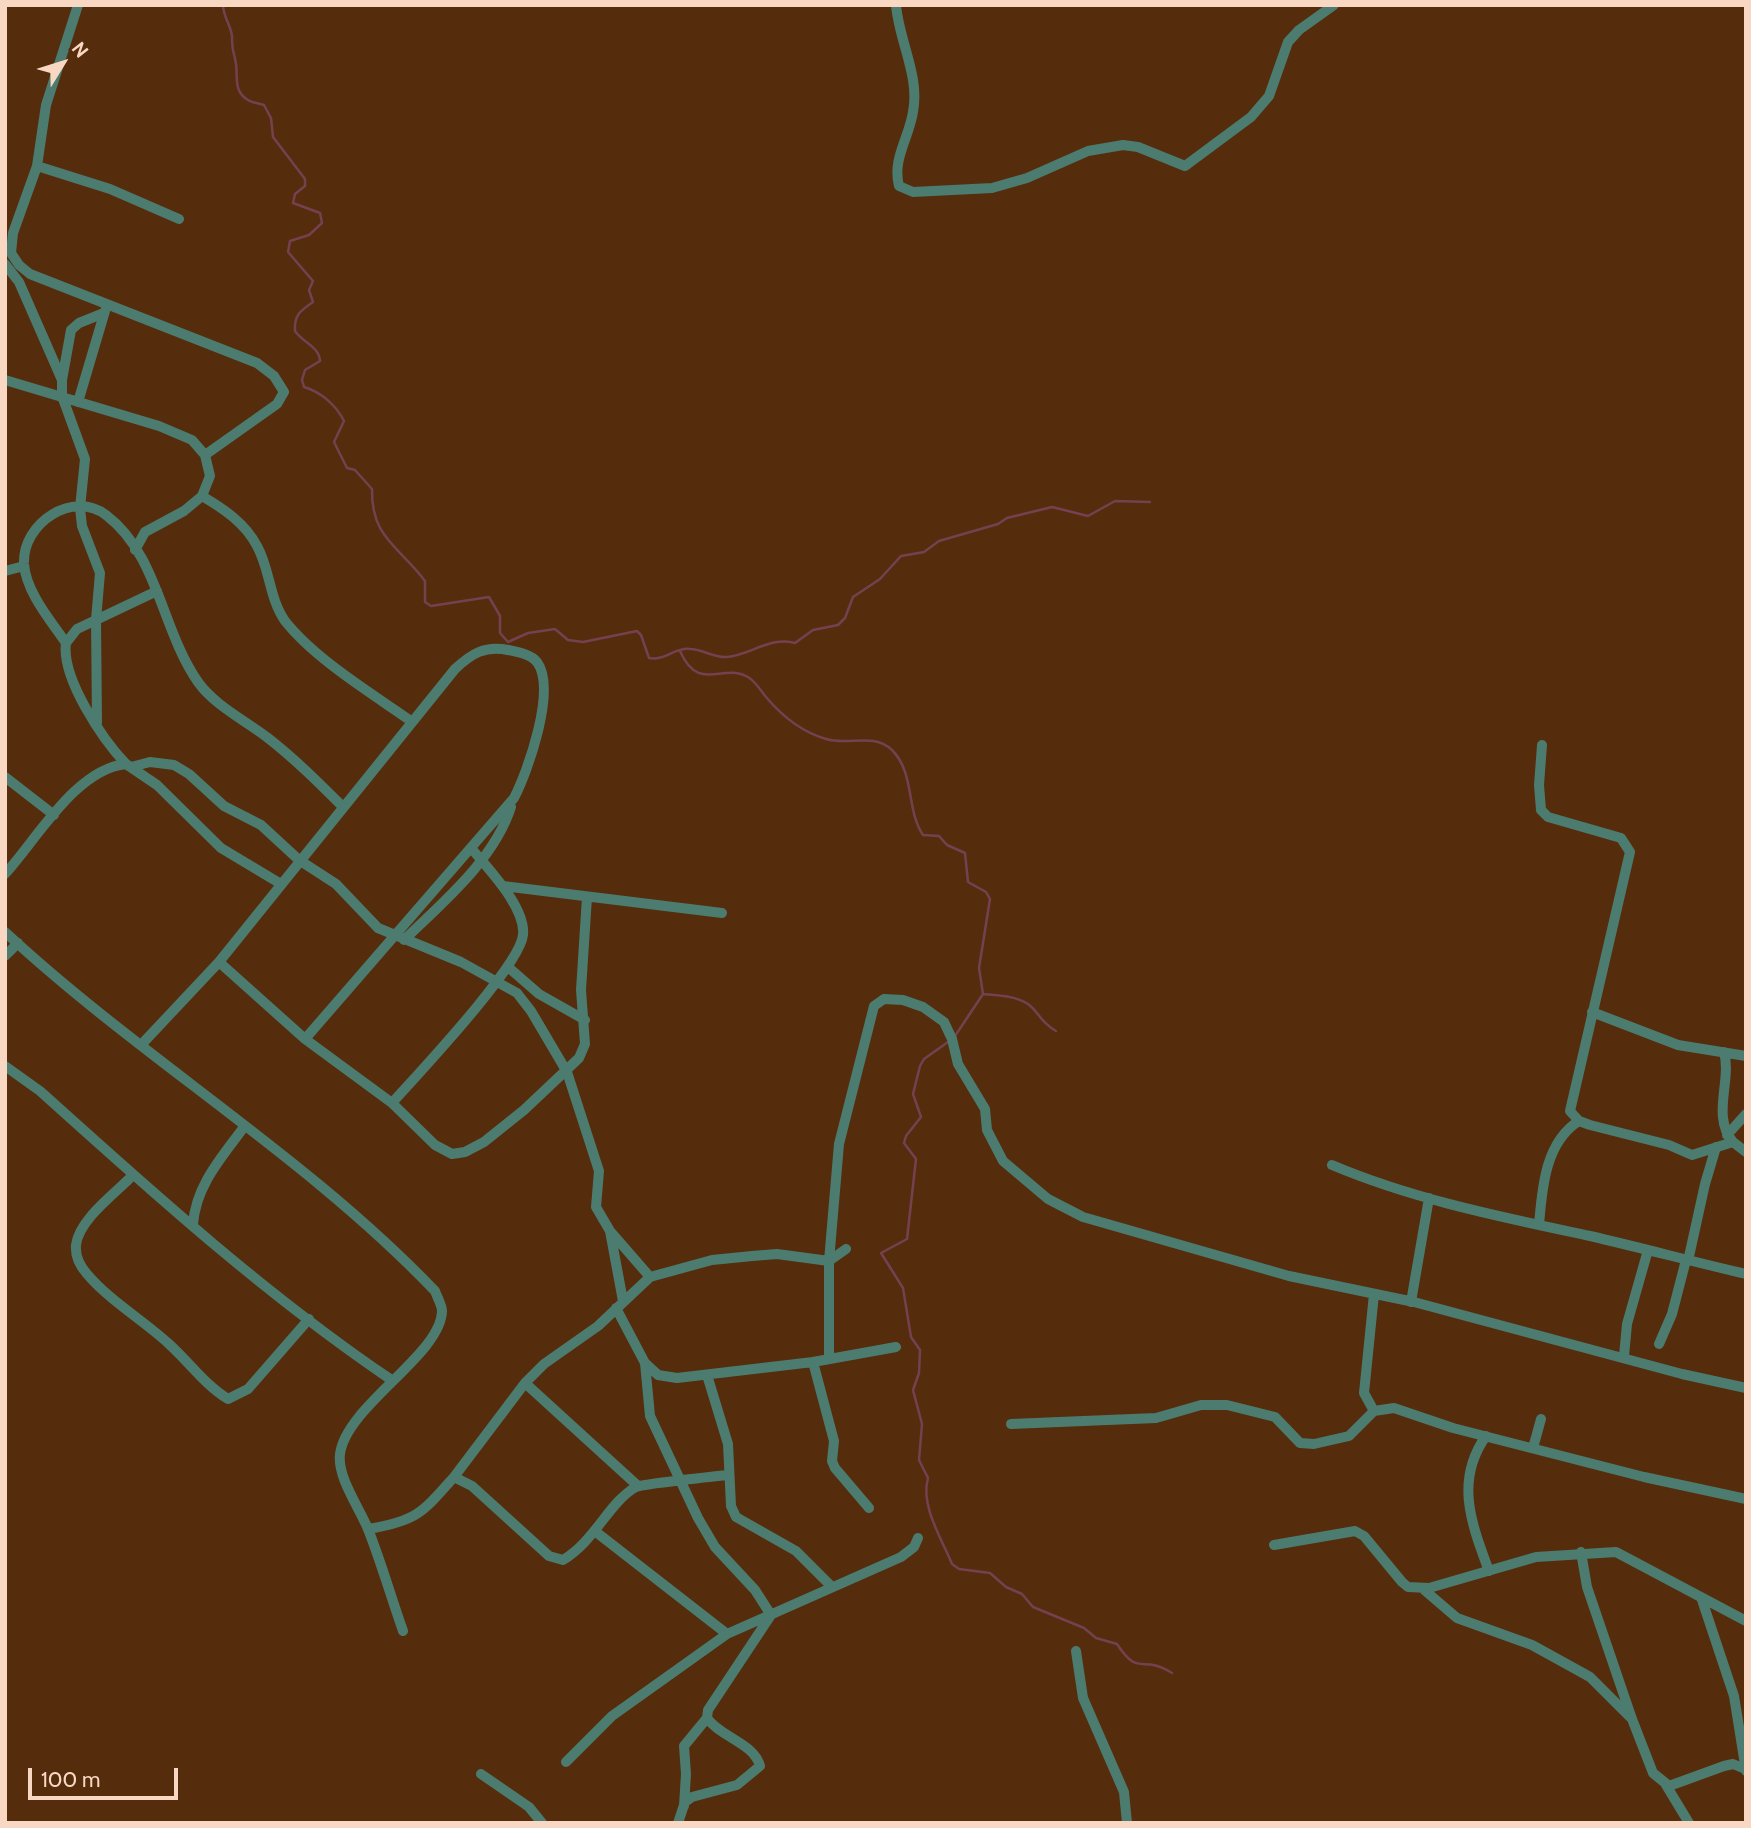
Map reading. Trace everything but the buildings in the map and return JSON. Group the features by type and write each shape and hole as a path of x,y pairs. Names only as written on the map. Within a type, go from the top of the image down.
{"street":[{"path":"78,5 46,105 37,166 13,233 11,253 19,265 30,274 106,309 257,363 274,376 284,392 277,404 205,455"},
{"path":"897,5 898,26 916,90 913,114 896,173 899,186 913,192 992,188 1027,178 1088,151 1124,145 1138,147 1185,166 1251,117 1269,96 1288,42 1298,30 1334,5"},
{"path":"37,166 110,188 179,219"},
{"path":"5,264 19,282 62,380"},
{"path":"97,723 96,620 101,586 99,564 82,526 80,508 85,459 62,396 62,380 71,330 106,309"},
{"path":"78,402 106,309"},
{"path":"5,380 159,426 192,440 205,455 211,476 202,496 184,512 145,532 135,550"},
{"path":"202,496 240,523 258,547 272,596 285,620 306,643 411,721"},
{"path":"281,884 221,848 157,785 129,766 109,746 67,668 66,643 37,599 24,566 25,552 36,526 54,511 80,508 104,513 125,533 135,550 198,682 270,740 343,807"},
{"path":"5,571 24,566"},
{"path":"66,643 77,629 157,592"},
{"path":"141,1045 219,962 455,669 481,649 499,648 521,653 536,661 542,674 537,735 525,777 501,829 480,859 400,938 305,1039"},
{"path":"1542,745 1539,785 1541,810 1548,817 1607,831 1621,838 1629,847 1569,1106 1579,1121 1669,1145 1692,1155 1716,1147 1730,1138 1746,1114"},
{"path":"5,874 78,788 99,772 113,765 129,766 150,762 174,765 189,774 224,806 261,825 299,860 336,884 378,928 498,980 516,993 531,1011 567,1073 599,1171 596,1207 610,1231 650,1278"},
{"path":"5,777 54,815"},
{"path":"400,938 514,798"},
{"path":"392,1103 498,980 508,967 524,934 518,912 503,886 472,849"},
{"path":"503,886 722,913"},
{"path":"219,962 248,991 305,1039 392,1103 435,1145 452,1154 465,1152 484,1142 567,1073 579,1058 585,1044 581,990 587,897"},
{"path":"5,932 141,1045 337,1199 435,1291 442,1310 437,1331 345,1438 340,1455 343,1473 368,1530 403,1631"},
{"path":"5,956 18,943"},
{"path":"508,967 539,994 585,1020"},
{"path":"829,1359 830,1261 839,1144 863,1058 874,1006 884,999 894,999 923,1007 944,1023 952,1038 958,1064 985,1109 987,1129 1003,1161 1048,1199 1083,1217 1289,1276 1411,1302 1624,1356 1682,1374 1746,1388"},
{"path":"1592,1012 1678,1045 1746,1056"},
{"path":"1724,1052 1728,1066 1722,1117 1730,1138 1746,1152"},
{"path":"5,1066 40,1091 133,1175 310,1320 393,1381"},
{"path":"1539,1225 1542,1189 1551,1158 1560,1136 1579,1121"},
{"path":"193,1224 194,1206 202,1187 244,1127"},
{"path":"1659,1344 1672,1314 1716,1147"},
{"path":"1332,1166 1485,1215 1539,1225 1746,1274"},
{"path":"133,1175 81,1230 76,1243 76,1257 86,1273 170,1345 218,1393 228,1399 248,1389 310,1320"},
{"path":"1411,1302 1429,1198"},
{"path":"610,1231 619,1305 645,1363 650,1416 715,1547 755,1590 771,1615"},
{"path":"368,1530 397,1525 413,1518 436,1500 525,1383 544,1364 650,1278 712,1259 777,1254 830,1261 846,1249"},
{"path":"1624,1356 1627,1324 1648,1250"},
{"path":"1374,1294 1364,1393 1374,1411"},
{"path":"645,1363 658,1375 677,1378 813,1362 896,1346"},
{"path":"813,1362 834,1441 832,1461 869,1508"},
{"path":"707,1375 728,1444 731,1506 736,1517 796,1551 832,1587"},
{"path":"525,1383 638,1486"},
{"path":"1011,1424 1156,1418 1201,1405 1227,1405 1275,1417 1300,1443 1314,1444 1349,1436 1374,1411 1394,1408 1486,1436 1644,1477 1746,1499"},
{"path":"1533,1448 1541,1419"},
{"path":"1486,1436 1475,1452 1467,1492 1471,1524 1489,1571"},
{"path":"454,1478 472,1486 549,1556 563,1560 596,1532 638,1486 681,1483 729,1475"},
{"path":"1274,1545 1355,1531 1364,1536 1402,1582 1408,1587 1422,1588 1536,1557 1581,1552 1616,1552 1746,1621"},
{"path":"596,1532 727,1634"},
{"path":"566,1762 612,1716 727,1634 901,1556 914,1547 918,1538"},
{"path":"1581,1552 1587,1587 1653,1773 1665,1785 1689,1823"},
{"path":"1422,1588 1457,1618 1532,1645 1590,1677 1632,1719"},
{"path":"1700,1597 1734,1696 1745,1770"},
{"path":"678,1823 684,1806 684,1746 707,1718 708,1710 771,1615"},
{"path":"1076,1651 1083,1699 1124,1792 1127,1823"},
{"path":"684,1806 698,1794 737,1785 760,1766 744,1746 713,1726 707,1718"},
{"path":"1665,1785 1669,1786 1733,1764 1745,1770"},
{"path":"481,1774 529,1807 542,1823"}],"waterway":[{"path":"223,5 232,33 240,92 250,101 264,105 271,118 273,137 305,179 305,186 295,194 293,203 320,213 322,223 309,235 290,241 288,252 313,281 309,290 313,302 299,314 295,326 295,331 314,348 320,361 305,370 302,380 304,387 322,396 341,415 344,421 334,442 347,468 355,470 372,489 373,506 381,530 425,581 425,602 431,606 489,597 500,616 500,633 508,642 528,633 555,629 568,640 583,642 637,631 649,658 660,658 685,649 695,649 717,656 736,656 777,642 795,643 813,630 838,625 845,618 853,597 880,579 901,556 924,552 939,541 998,524 1007,518 1052,507 1088,516 1115,501 1150,502"},
{"path":"680,651 687,664 695,671 703,674 738,673 748,677 779,711 809,732 835,741 869,740 892,750 904,769 914,814 923,835 939,836 947,845 965,853 968,882 986,892 990,899 979,968 983,994"},
{"path":"955,1036 983,994 1023,1001 1056,1031"},
{"path":"948,1042 924,1059 913,1094 921,1117 906,1136 904,1143 916,1159 907,1239 881,1253 903,1288 911,1337 920,1350 919,1373 913,1390 922,1424 919,1460 928,1478 926,1489 929,1511 952,1564 959,1569 990,1573 1006,1587 1022,1594 1033,1607 1084,1628 1096,1638 1117,1644 1136,1663 1162,1667 1172,1673"}]}
